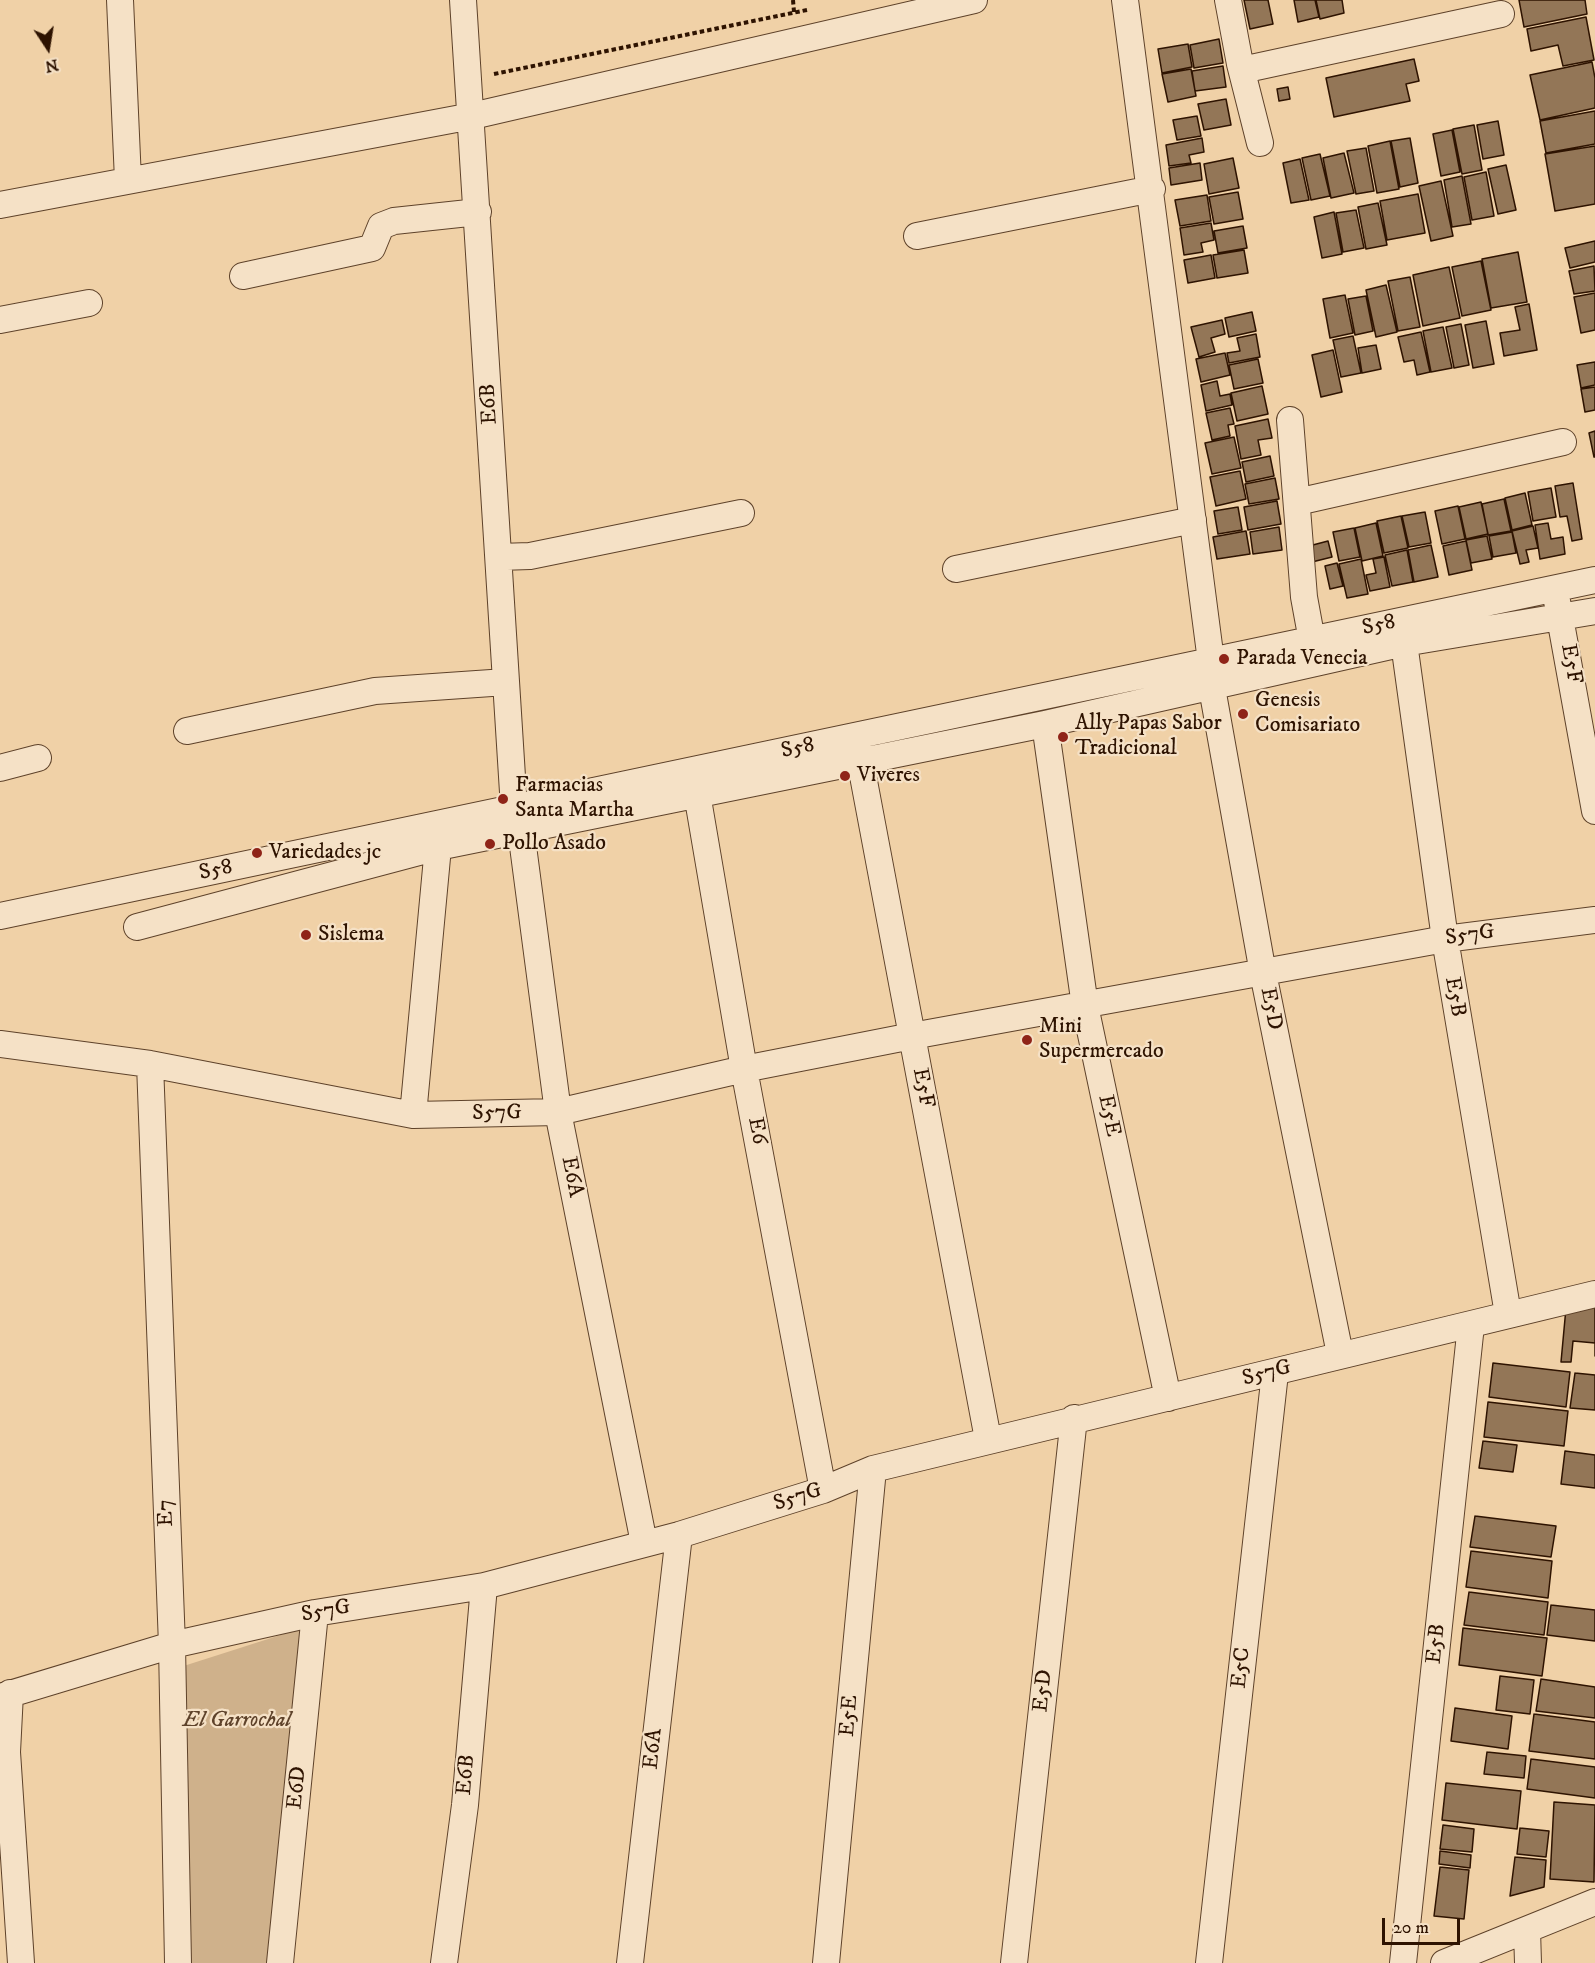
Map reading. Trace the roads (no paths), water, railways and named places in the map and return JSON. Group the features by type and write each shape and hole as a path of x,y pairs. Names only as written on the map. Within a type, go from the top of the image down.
{"street":[{"path":"120,0 129,180"},
{"name":"E6B","path":"463,0 506,682 518,820"},
{"path":"0,205 472,116 974,0"},
{"name":"E5D","path":"1125,0 1152,189 1211,662 1212,688 1263,973 1340,1354"},
{"path":"1228,0 1260,143"},
{"path":"1242,70 1501,14"},
{"path":"917,236 1152,189"},
{"path":"243,276 372,248 381,226 394,221 478,212"},
{"path":"0,320 89,303"},
{"path":"1290,420 1304,597 1314,652"},
{"path":"1297,502 1563,442"},
{"path":"499,557 530,556 741,513"},
{"path":"956,569 1193,520"},
{"name":"S58","path":"858,748 1045,724 1212,688 1314,652 1595,580"},
{"name":"E5F","path":"1554,589 1562,618 1595,811"},
{"name":"S58","path":"0,916 518,820 858,748 1211,662 1404,643 1595,611"},
{"name":"E5B","path":"1404,643 1445,939 1508,1314"},
{"path":"188,730 375,691 506,682"},
{"name":"E5E","path":"1045,724 1085,1006 1168,1398"},
{"name":"E5F","path":"858,748 988,1439"},
{"path":"0,768 38,758"},
{"name":"E6","path":"695,782 744,1069 823,1490"},
{"name":"E6A","path":"518,820 558,1112 644,1543"},
{"path":"413,1115 437,836"},
{"name":"S58","path":"137,927 437,836"},
{"name":"S57G","path":"0,1044 150,1064 413,1115 558,1112 744,1069 912,1036 1445,939 1595,920"},
{"name":"E7","path":"150,1064 172,1645 178,1963"},
{"name":"S57G","path":"5,1695 172,1645 315,1613 484,1587 679,1535 823,1490 873,1469 1074,1418 1275,1373 1340,1354 1595,1294"},
{"name":"E5B","path":"1403,1963 1471,1325"},
{"name":"E5C","path":"1209,1963 1275,1373"},
{"name":"E5D","path":"1014,1963 1074,1418"},
{"name":"E5E","path":"826,1963 873,1469"},
{"name":"E6A","path":"630,1963 679,1535"},
{"name":"E6B","path":"444,1963 465,1805 484,1587"},
{"name":"E6D","path":"280,1963 315,1613"},
{"path":"5,1695 21,1963"},
{"path":"1444,1963 1595,1902"},
{"path":"1527,1930 1528,1963"}],"place":[{"name":"Parada Venecia","path":"1224,659"},
{"name":"Genesis Comisariato","path":"1243,714"},
{"name":"Ally Papas Sabor Tradicional","path":"1063,737"},
{"name":"Viveres","path":"845,776"},
{"name":"Farmacias Santa Martha","path":"503,799"},
{"name":"Pollo Asado","path":"490,844"},
{"name":"Variedades jc","path":"257,853"},
{"name":"Sislema","path":"306,935"},
{"name":"Mini Supermercado","path":"1027,1040"}],"park label":[{"name":"El Garrochal","path":"237,1721"}]}
